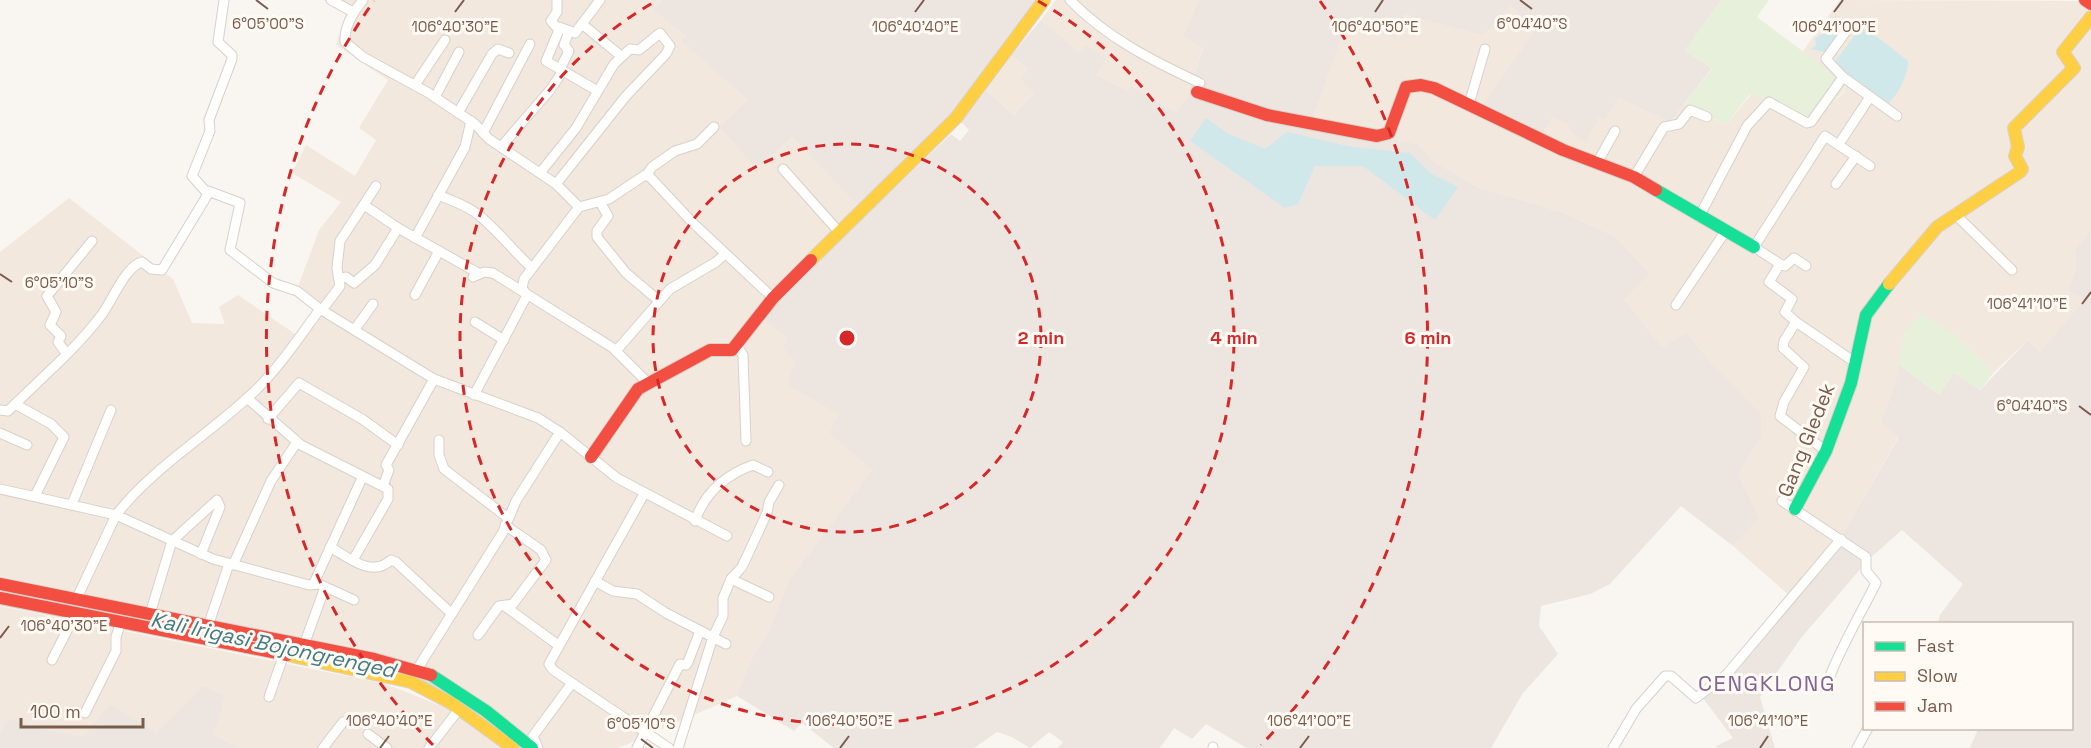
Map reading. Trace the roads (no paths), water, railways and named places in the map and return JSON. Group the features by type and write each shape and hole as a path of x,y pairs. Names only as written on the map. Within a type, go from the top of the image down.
{"street":[{"path":"225,0 218,42 232,55 232,59 209,120 210,131 192,176 208,191 240,203 230,250 232,253 273,283 297,291 321,309 434,379 538,418 560,432 617,478 727,536"},
{"path":"331,0 353,12"},
{"path":"363,0 353,12 345,32 345,42 363,57 415,85 471,121 501,147 556,184 579,207"},
{"path":"557,0 557,12 551,21 575,33 600,0"},
{"path":"591,457 635,391 710,350 732,350 737,346 773,298 950,124 1044,0"},
{"path":"1070,0 1115,38 1199,87 1268,116 1365,135 1389,133 1406,87 1421,85 1434,88 1563,150 1634,177 1780,264 1785,266 1794,258 1806,266"},
{"path":"2085,0 2091,4"},
{"name":"Gang Gledek","path":"1861,625 1876,583 1866,571 1866,557 1794,508 1826,451 1856,363 1866,315 1872,304 1929,235 1976,199 2021,172 2015,156 2018,147 2014,128 2074,68 2063,52 2091,16"},
{"path":"582,24 621,56"},
{"path":"559,27 546,60 596,90"},
{"path":"1849,27 1826,59 1844,77 1897,116"},
{"path":"501,147 550,90 562,70 570,51 564,45 569,31"},
{"path":"540,173 576,128 596,90 621,56 630,49 639,50 659,33 670,46 666,54 626,96 556,184"},
{"path":"415,85 445,40"},
{"path":"483,133 530,44"},
{"path":"458,113 492,54 498,49 509,53"},
{"path":"1469,104 1485,49"},
{"path":"435,97 459,52"},
{"path":"1699,217 1747,126 1769,102 1807,123 1811,122 1844,77"},
{"path":"1839,144 1870,97"},
{"path":"1634,177 1664,127 1679,124 1690,110 1707,117"},
{"path":"415,238 465,147 471,121"},
{"path":"527,295 522,284 579,207 600,202 646,176 652,167 675,151 697,144 714,127"},
{"path":"1598,163 1615,131"},
{"path":"1754,247 1825,136 1870,166"},
{"path":"1836,184 1856,156"},
{"path":"783,169 839,232"},
{"path":"646,176 657,182 724,254 773,298"},
{"path":"76,600 116,515 150,478 247,398 286,356 338,290 340,241 376,186"},
{"path":"0,410 5,412 15,404 101,316 136,264 142,262 151,269 162,270 208,191"},
{"path":"438,195 481,216 514,253 532,268"},
{"path":"600,202 608,216 597,231 597,237 626,273 658,300"},
{"path":"364,205 477,276 487,271 493,273 616,351 649,384"},
{"path":"1956,215 2012,270"},
{"path":"339,279 346,277 354,282 373,267 398,228"},
{"path":"1676,305 1725,232"},
{"path":"66,353 60,346 61,336 50,326 56,312 47,296 92,241"},
{"path":"415,295 439,251"},
{"path":"616,351 658,300 670,289 716,262 724,254"},
{"path":"1780,264 1769,282 1792,299 1785,312 1856,363"},
{"path":"474,395 527,295"},
{"path":"355,329 373,304"},
{"path":"475,322 504,340"},
{"path":"1796,322 1784,341 1783,348 1802,364 1804,370 1784,402 1780,414 1782,419 1826,451"},
{"path":"737,346 742,355 747,441"},
{"path":"383,486 389,470 386,465 434,379"},
{"path":"268,419 299,383 363,419 398,445"},
{"path":"247,398 268,419 297,442 389,491 388,499 353,560"},
{"path":"15,404 51,424 64,437 35,496"},
{"path":"72,504 111,410"},
{"path":"0,432 27,445"},
{"path":"414,676 507,522 516,501 560,432"},
{"path":"439,441 439,455 444,469 541,550 546,557 543,565 513,604 506,607"},
{"path":"203,630 271,481 297,442"},
{"path":"695,521 703,502 719,483 741,469 753,465 768,472"},
{"path":"314,583 362,478"},
{"path":"678,748 713,637 723,616 722,601 731,579 742,567 768,511 768,502 779,485"},
{"path":"0,489 116,515 201,554 231,565 309,585 314,583 354,600"},
{"path":"644,494 558,645 550,666 669,748"},
{"path":"150,614 172,541 217,500 220,507 201,554"},
{"path":"1782,501 1794,508"},
{"path":"1613,748 1636,709 1665,676 1671,676 1696,698 1714,686 1767,628 1841,539"},
{"path":"330,547 375,569 383,567 390,560 399,564 452,614"},
{"path":"731,579 769,597"},
{"path":"595,581 612,591 637,594 726,644"},
{"path":"0,584 76,600 117,615 203,630 414,676 434,676 459,692 532,748"},
{"path":"303,651 325,587"},
{"path":"0,598 76,613 150,614 203,630"},
{"path":"478,635 499,606 506,607 558,645"},
{"path":"52,660 76,613"},
{"path":"86,713 116,651 117,615"},
{"path":"1830,676 1843,644 1861,625"},
{"path":"637,748 673,675 680,664 686,665 689,661 700,631"},
{"path":"261,642 284,654 303,651"},
{"path":"269,697 284,654"},
{"path":"414,676 431,691 459,708 513,748"},
{"path":"538,748 533,736 572,683"},
{"path":"429,748 459,708"},
{"path":"323,748 343,722"},
{"path":"1857,748 1867,730"},
{"path":"368,734 387,748"}],"water":[{"path":"1846,17 1850,23 1827,53 1811,49 1816,45 1815,38"},
{"path":"1860,28 1880,39 1908,61 1901,86 1885,106 1869,95 1834,63"},
{"path":"1206,118 1227,133 1265,149 1287,132 1352,147 1410,153 1430,173 1458,187 1435,220 1363,166 1315,166 1298,204 1285,208 1190,141"}],"waterway":[{"name":"Kali Irigasi Bojongrenged","path":"415,675 449,692"}],"district":[{"name":"CENGKLONG","path":"1767,683"}]}
